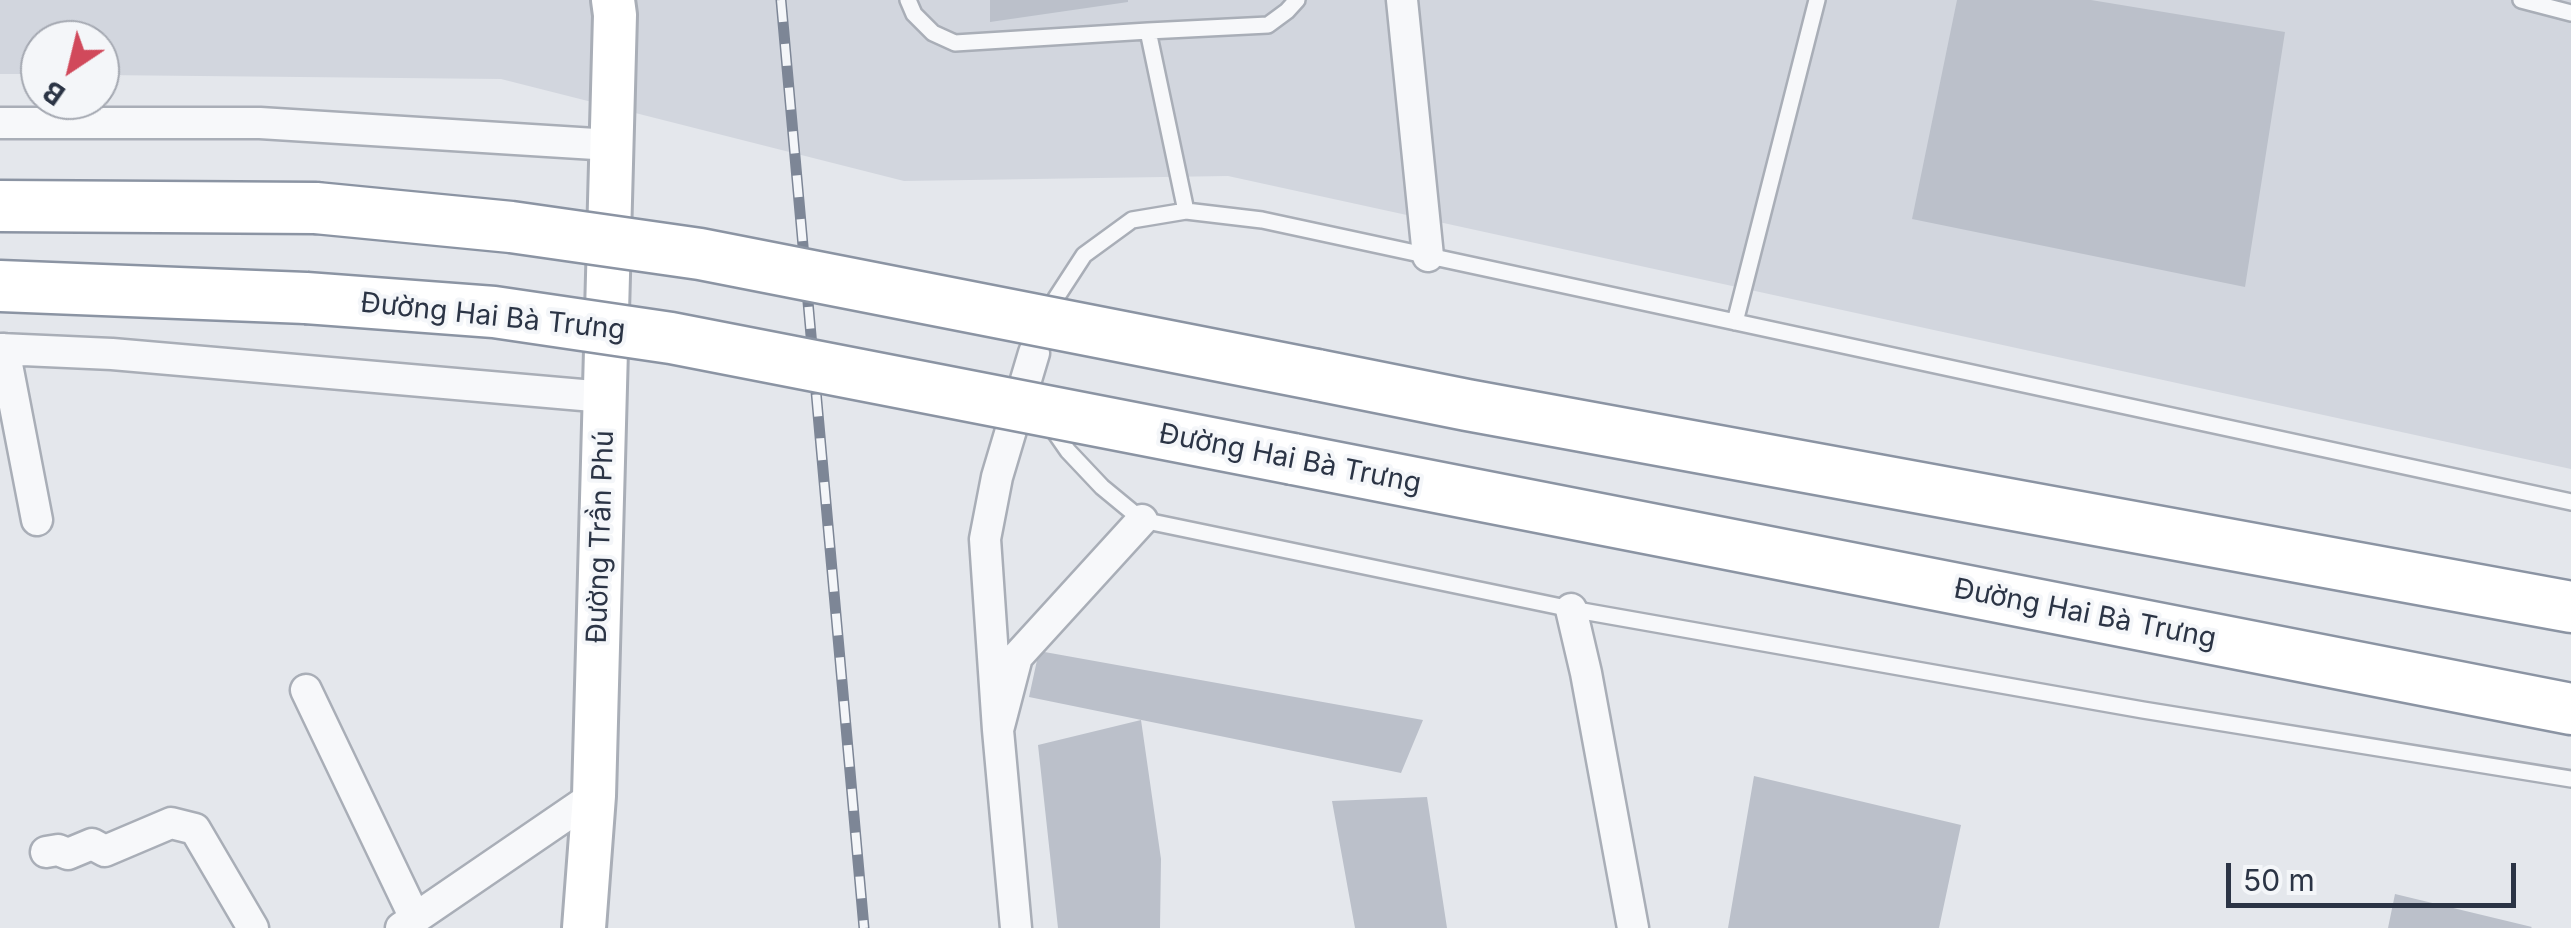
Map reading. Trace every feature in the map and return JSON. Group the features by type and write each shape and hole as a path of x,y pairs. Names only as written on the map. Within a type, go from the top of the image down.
{"highway":[{"path":"0,206 316,208 511,227 700,254 1467,405 2571,606"},
{"name":"Đường Hai Bà Trưng","path":"0,286 306,298 494,312 671,338 2571,709"}],"main road":[{"name":"Đường Trần Phú","path":"584,928 594,796 613,0"}],"street":[{"path":"1402,0 1428,256"},
{"path":"0,124 260,123 612,145"},
{"path":"36,520 2,349 112,354 605,397"},
{"path":"1016,928 984,539 1034,353"},
{"path":"998,730 1017,657 1142,520"},
{"path":"1571,609 1633,928"},
{"path":"306,690 408,923 594,796"},
{"path":"46,852 58,850 68,854 92,844 105,851 171,823 195,829 253,928"}],"lane":[{"path":"908,0 914,14 933,33 955,43 1268,25 1297,0"},
{"path":"1736,322 1817,0"},
{"path":"2521,0 2571,12"},
{"path":"1148,31 1186,211"},
{"path":"2571,502 1262,220 1186,211 1132,220 1084,255 1044,317 1034,353 1050,427 1102,488 1142,520 1571,609 2143,710 2571,779"}],"shaded area":[{"path":"0,0 2571,0 2571,469 1228,176 904,181 501,79 120,75 120,20 20,20 20,74 0,74"}],"building":[{"path":"990,0 1128,0 1128,2 990,22"},
{"path":"1957,0 2091,0 2285,32 2245,287 1912,219"},
{"path":"1039,651 1423,720 1401,773 1029,697"},
{"path":"1141,720 1161,859 1160,928 1058,928 1038,745"},
{"path":"1754,776 1961,825 1939,928 1728,928"},
{"path":"1427,797 1447,928 1355,928 1332,801"},
{"path":"2395,894 2532,927 2388,928"}],"railway":[{"path":"781,0 864,928"}]}
